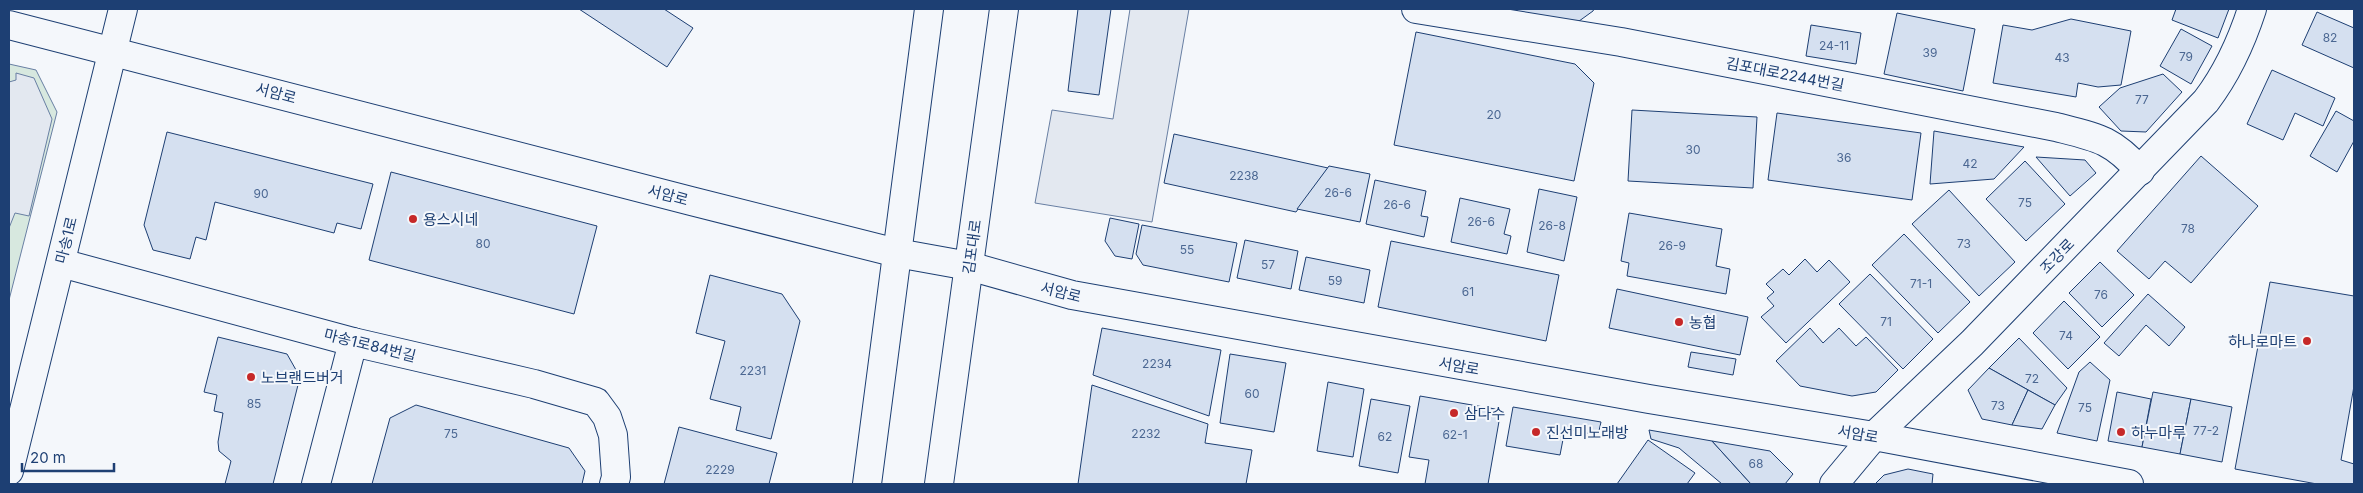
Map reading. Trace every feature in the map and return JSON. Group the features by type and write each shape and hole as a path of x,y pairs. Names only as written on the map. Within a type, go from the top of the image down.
{"street":[{"name":"마송1로","path":"9,471 123,9"},
{"path":"867,484 929,9"},
{"name":"김포대로","path":"939,484 1004,9"},
{"name":"김포대로2244번길","path":"1416,9 1621,42 2056,126 2109,142 2124,153 2140,171"},
{"name":"조강로","path":"1834,484 1874,436 1972,343 2206,101 2223,79 2244,36 2252,9"},
{"name":"서암로","path":"9,25 897,253 969,266 1072,295 1648,399 1874,436 2129,484"},
{"name":"마송1로84번길","path":"60,263 353,342 534,384 596,402 607,416 613,435 616,477 614,484"},
{"path":"316,484 353,342"}],"shaded area":[{"path":"1130,9 1189,9 1152,222 1035,203 1052,110 1113,119"},
{"path":"9,64 36,70 57,112 9,300"},
{"path":"16,73 34,78 52,119 29,216 15,213 9,228 9,82 16,80"}],"building":[{"path":"579,9 664,9 693,28 667,67"},
{"path":"1078,9 1111,9 1099,95 1068,91"},
{"path":"1517,9 1594,9 1575,24 1517,12"},
{"path":"2176,9 2229,9 2218,38 2172,20"},
{"path":"2317,12 2354,28 2354,68 2302,45"},
{"path":"1897,13 1975,29 1963,91 1884,74"},
{"path":"2071,19 2131,31 2121,85 2098,87 2078,83 2076,97 1993,83 2003,25 2032,30"},
{"path":"1811,25 1861,33 1856,64 1806,56"},
{"path":"2181,29 2212,46 2191,84 2160,66"},
{"path":"1416,32 1575,64 1594,83 1574,181 1394,145"},
{"path":"2272,70 2335,98 2323,126 2295,113 2283,140 2247,124"},
{"path":"2163,74 2182,92 2146,132 2121,131 2099,107 2120,88"},
{"path":"1632,110 1757,117 1753,188 1628,181"},
{"path":"2336,111 2354,121 2354,141 2337,172 2310,156"},
{"path":"1777,113 1921,133 1912,200 1768,180"},
{"path":"1934,131 2024,147 1994,179 1930,184"},
{"path":"167,132 373,184 361,229 337,223 334,233 215,202 206,240 196,237 190,259 153,250 144,225"},
{"path":"1174,134 1328,168 1296,212 1164,183"},
{"path":"2201,156 2258,206 2191,283 2165,261 2149,279 2117,251"},
{"path":"2036,157 2085,160 2096,173 2070,196"},
{"path":"2025,161 2065,204 2026,241 1986,199"},
{"path":"1329,166 1370,174 1360,222 1297,209"},
{"path":"391,172 597,226 574,314 369,260"},
{"path":"1375,180 1426,191 1421,216 1428,217 1424,237 1366,224"},
{"path":"1539,189 1577,197 1564,261 1527,252"},
{"path":"1949,190 2015,262 1979,296 1912,224"},
{"path":"1460,198 1510,209 1504,234 1511,236 1507,254 1451,242"},
{"path":"1629,213 1722,229 1716,266 1730,269 1726,294 1627,276 1629,263 1621,261"},
{"path":"1110,218 1139,224 1132,259 1115,256 1105,241"},
{"path":"1142,225 1237,243 1229,282 1143,265 1136,254"},
{"path":"1904,234 1970,302 1938,333 1872,265"},
{"path":"1245,240 1298,251 1291,289 1237,278"},
{"path":"1391,241 1559,275 1546,341 1378,307"},
{"path":"1306,257 1370,270 1364,303 1299,290"},
{"path":"1805,259 1817,272 1829,260 1850,282 1786,343 1761,317 1774,306 1767,298 1774,292 1766,284 1783,269 1789,275"},
{"path":"2100,262 2134,295 2102,327 2069,293"},
{"path":"1870,274 1933,339 1903,369 1839,304"},
{"path":"710,275 782,294 800,321 771,439 736,430 741,407 710,399 725,341 696,333"},
{"name":"하나로마트","path":"2270,282 2354,296 2354,386 2341,460 2354,464 2354,484 2317,484 2235,469"},
{"name":"농협","path":"1617,289 1748,317 1740,355 1609,328"},
{"path":"2148,294 2185,327 2169,346 2146,325 2119,356 2104,343"},
{"path":"2064,301 2100,337 2068,369 2033,333"},
{"path":"1102,328 1221,350 1209,416 1093,375"},
{"path":"1810,328 1823,343 1839,328 1856,346 1866,337 1898,370 1876,392 1852,396 1800,386 1776,361"},
{"path":"218,337 287,354 300,377 273,484 225,484 231,461 219,451 218,442 223,413 214,411 217,395 204,392"},
{"path":"2019,338 2067,388 2055,405 1989,368"},
{"path":"1691,352 1736,359 1733,375 1688,367"},
{"path":"1230,354 1286,363 1274,432 1220,423"},
{"path":"2090,362 2110,380 2097,441 2057,433 2079,372"},
{"path":"1989,368 2028,390 2012,425 1982,419 1968,390"},
{"path":"1328,382 1364,389 1353,457 1317,451"},
{"path":"1092,385 1208,424 1205,443 1252,450 1246,484 1078,484"},
{"path":"2028,390 2055,405 2042,429 2012,425"},
{"path":"2117,392 2151,399 2142,447 2108,441"},
{"path":"2153,392 2191,399 2180,454 2142,447"},
{"path":"1420,396 1501,410 1488,484 1425,484 1429,460 1409,457"},
{"path":"1371,399 1410,406 1398,473 1359,466"},
{"path":"2191,399 2232,407 2222,462 2180,454"},
{"path":"416,405 569,448 585,471 582,484 372,484 390,418"},
{"name":"진선미노래방","path":"1513,407 1601,422 1598,435 1565,429 1560,455 1506,446"},
{"path":"679,427 777,453 769,484 664,484"},
{"path":"1649,430 1712,441 1751,484 1722,484 1679,448 1651,439"},
{"path":"1648,440 1695,473 1687,484 1617,484"},
{"path":"1712,441 1770,451 1793,474 1785,484 1751,484"},
{"path":"1908,469 1933,474 1932,484 1875,484 1884,475"}],"place":[{"name":"용스시네","path":"413,219"},
{"name":"농협","path":"1679,322"},
{"name":"하나로마트","path":"2307,341"},
{"name":"노브랜드버거","path":"251,377"},
{"name":"삼다수","path":"1454,413"},
{"name":"진선미노래방","path":"1536,432"},
{"name":"하누마루","path":"2121,432"}]}
